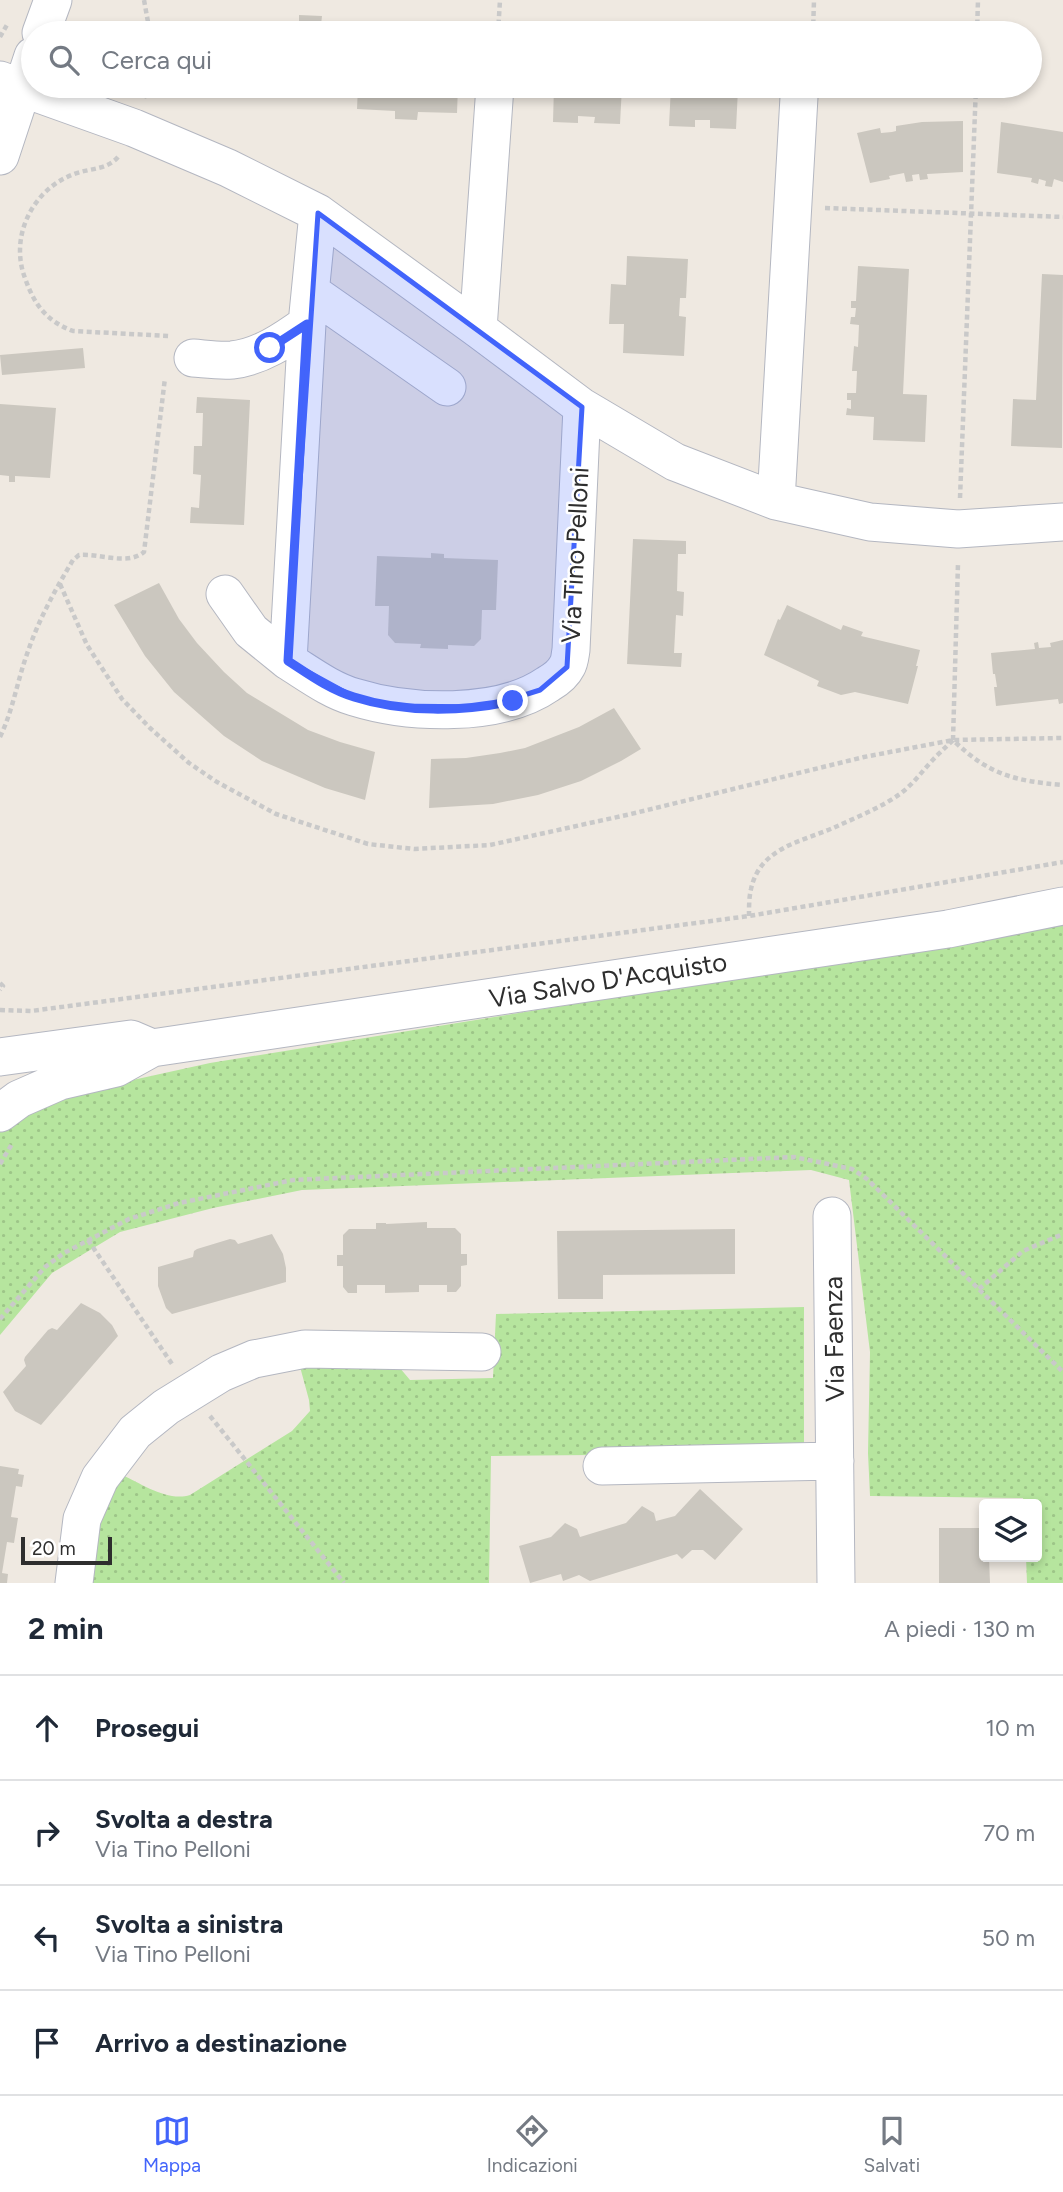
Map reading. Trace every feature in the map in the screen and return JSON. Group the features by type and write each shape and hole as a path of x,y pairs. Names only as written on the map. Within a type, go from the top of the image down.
{"street":[{"path":"45,21 53,0"},
{"path":"0,156 18,74"},
{"path":"70,98 228,168 318,213 582,407 674,462 776,501 870,522 958,529 1063,522"},
{"path":"478,329 494,98"},
{"path":"776,501 799,98"},
{"path":"288,661 309,308 318,213"},
{"path":"176,357 232,360 250,356 280,342 309,308"},
{"path":"309,308 447,387"},
{"name":"Via Tino Pelloni","path":"225,594 251,631 288,661 320,681 352,696 393,706 432,709 486,707 513,701 540,690 567,667 571,650 582,407"},
{"name":"Via Salvo D'Acquisto","path":"0,1113 19,1099 60,1081 116,1068 152,1048 948,929 1063,906"},
{"name":"Via Salvo D'Acquisto","path":"0,1058 131,1039 152,1048"},
{"name":"Via Faenza","path":"832,1216 836,1583"},
{"path":"74,1583 82,1519 100,1478 135,1432 200,1385 254,1359 305,1349 482,1352"},
{"path":"602,1466 835,1461"}],"path":[{"path":"144,0 148,21"},
{"path":"499,21 500,0"},
{"path":"813,21 814,0"},
{"path":"977,21 978,0"},
{"path":"0,737 9,717 33,636 43,612 73,560 79,555 127,558 139,556 144,552 176,357 61,327 49,319 29,288 19,254 20,233 38,199 62,179 113,164 134,128 144,98"},
{"path":"749,916 751,889 767,859 787,845 830,829 900,794 917,780 953,740 958,529 976,98"},
{"path":"792,207 1063,217"},
{"path":"60,584 87,645 122,699 189,762 217,782 276,814 368,844 414,849 490,845 631,814 864,757 953,740 1063,738"},
{"path":"953,740 987,768 1004,776 1063,785"},
{"path":"0,1010 31,1011 749,916 1063,862"},
{"path":"0,983 3,986 0,990"},
{"path":"0,1319 45,1267 64,1253 129,1219 178,1203 256,1187 292,1180 794,1157 852,1169 867,1179 1063,1372"},
{"path":"979,1289 1023,1251 1063,1234"}],"highlighted area":[{"path":"318,213 582,407 567,667 540,690 486,707 393,706 352,696 288,661"}],"green space":[{"path":"1063,925 1063,1583 1027,1583 1026,1562 1042,1562 1042,1499 870,1496 870,1352 849,1180 811,1170 302,1190 213,1208 120,1232 52,1273 0,1335 0,1128 60,1096 210,1063"},
{"path":"804,1307 804,1453 491,1456 489,1583 90,1583 101,1515 122,1475 164,1494 182,1497 190,1495 292,1431 310,1411 299,1363 394,1361 410,1380 493,1378 496,1314"}],"building":[{"path":"299,15 322,16 321,21 299,21"},
{"path":"357,98 458,98 457,113 418,112 417,120 395,119 395,111 357,109"},
{"path":"554,98 621,98 620,124 594,123 595,117 578,116 578,123 553,122"},
{"path":"670,98 738,98 736,129 710,128 710,120 695,120 695,127 669,126"},
{"path":"963,121 963,172 927,174 928,179 920,180 919,174 912,175 913,181 906,182 904,173 870,183 857,133 880,128 881,133 892,132 896,131 896,126 922,122"},
{"path":"1001,122 1063,132 1063,182 1054,179 1052,187 1045,186 1046,181 1039,179 1038,184 1031,182 1032,178 997,173"},
{"path":"627,256 688,259 686,298 680,298 679,316 686,317 684,356 623,353 624,324 609,324 611,284 626,285"},
{"path":"858,266 909,269 903,394 927,395 925,442 873,440 874,417 846,415 847,408 851,409 851,400 847,400 847,393 856,393 857,371 852,371 854,346 858,347 859,325 850,324 851,317 855,317 856,308 851,308 851,301 856,301"},
{"path":"1042,274 1063,275 1062,448 1011,446 1013,399 1036,400"},
{"path":"83,348 85,368 2,375 0,355"},
{"path":"197,397 250,400 244,525 190,523 191,507 199,508 201,475 193,474 194,446 202,446 203,413 196,413"},
{"path":"0,404 56,408 50,478 15,476 15,482 9,482 9,476 0,475"},
{"path":"633,539 686,541 686,554 678,554 677,591 684,592 683,616 676,615 674,653 682,653 681,667 627,664"},
{"path":"431,553 444,554 444,558 498,560 496,610 482,610 481,639 474,646 420,648 421,644 395,643 388,635 389,606 375,606 377,556 431,558"},
{"path":"159,583 179,619 197,643 247,693 308,730 375,752 365,800 325,788 262,761 224,736 174,692 145,656 114,605"},
{"path":"787,605 841,630 843,625 863,632 861,636 920,650 908,704 855,692 841,695 817,686 819,681 764,655 778,619 780,620"},
{"path":"1063,640 1063,703 1059,704 1058,699 996,706 994,687 997,687 991,653 1035,649 1034,643 1038,642 1039,648 1051,647 1050,643"},
{"path":"614,708 641,749 621,761 581,781 538,795 493,804 429,808 431,759 466,758 525,748 579,727"},
{"path":"427,1222 427,1228 455,1228 461,1234 461,1254 467,1254 467,1265 461,1266 461,1286 456,1292 447,1292 447,1285 419,1285 419,1292 385,1293 385,1285 357,1285 357,1293 348,1293 343,1287 343,1266 337,1266 337,1255 343,1255 343,1235 349,1229 376,1229 376,1223"},
{"path":"735,1229 735,1274 603,1275 603,1299 558,1299 557,1231"},
{"path":"272,1234 283,1254 286,1282 172,1314 166,1308 158,1286 158,1267 193,1257 197,1249 230,1239 238,1244"},
{"path":"81,1303 100,1313 118,1336 41,1425 15,1411 3,1392 26,1366 25,1357 48,1330 57,1330"},
{"path":"0,1466 19,1469 18,1474 24,1475 22,1487 16,1486 11,1517 18,1518 14,1543 7,1542 2,1573 8,1574 7,1583 0,1583"},
{"path":"700,1489 743,1529 715,1560 703,1550 692,1550 682,1559 677,1554 590,1581 579,1575 563,1581 561,1574 530,1583 519,1546 551,1537 565,1523 577,1529 580,1537 626,1523 642,1506 654,1513 656,1521 675,1516"},
{"path":"939,1528 979,1528 979,1562 989,1562 990,1583 939,1583"}],"route":[{"path":"270,348 307,324 288,661 320,681 352,696 393,706 432,709 486,707 513,701"}]}
